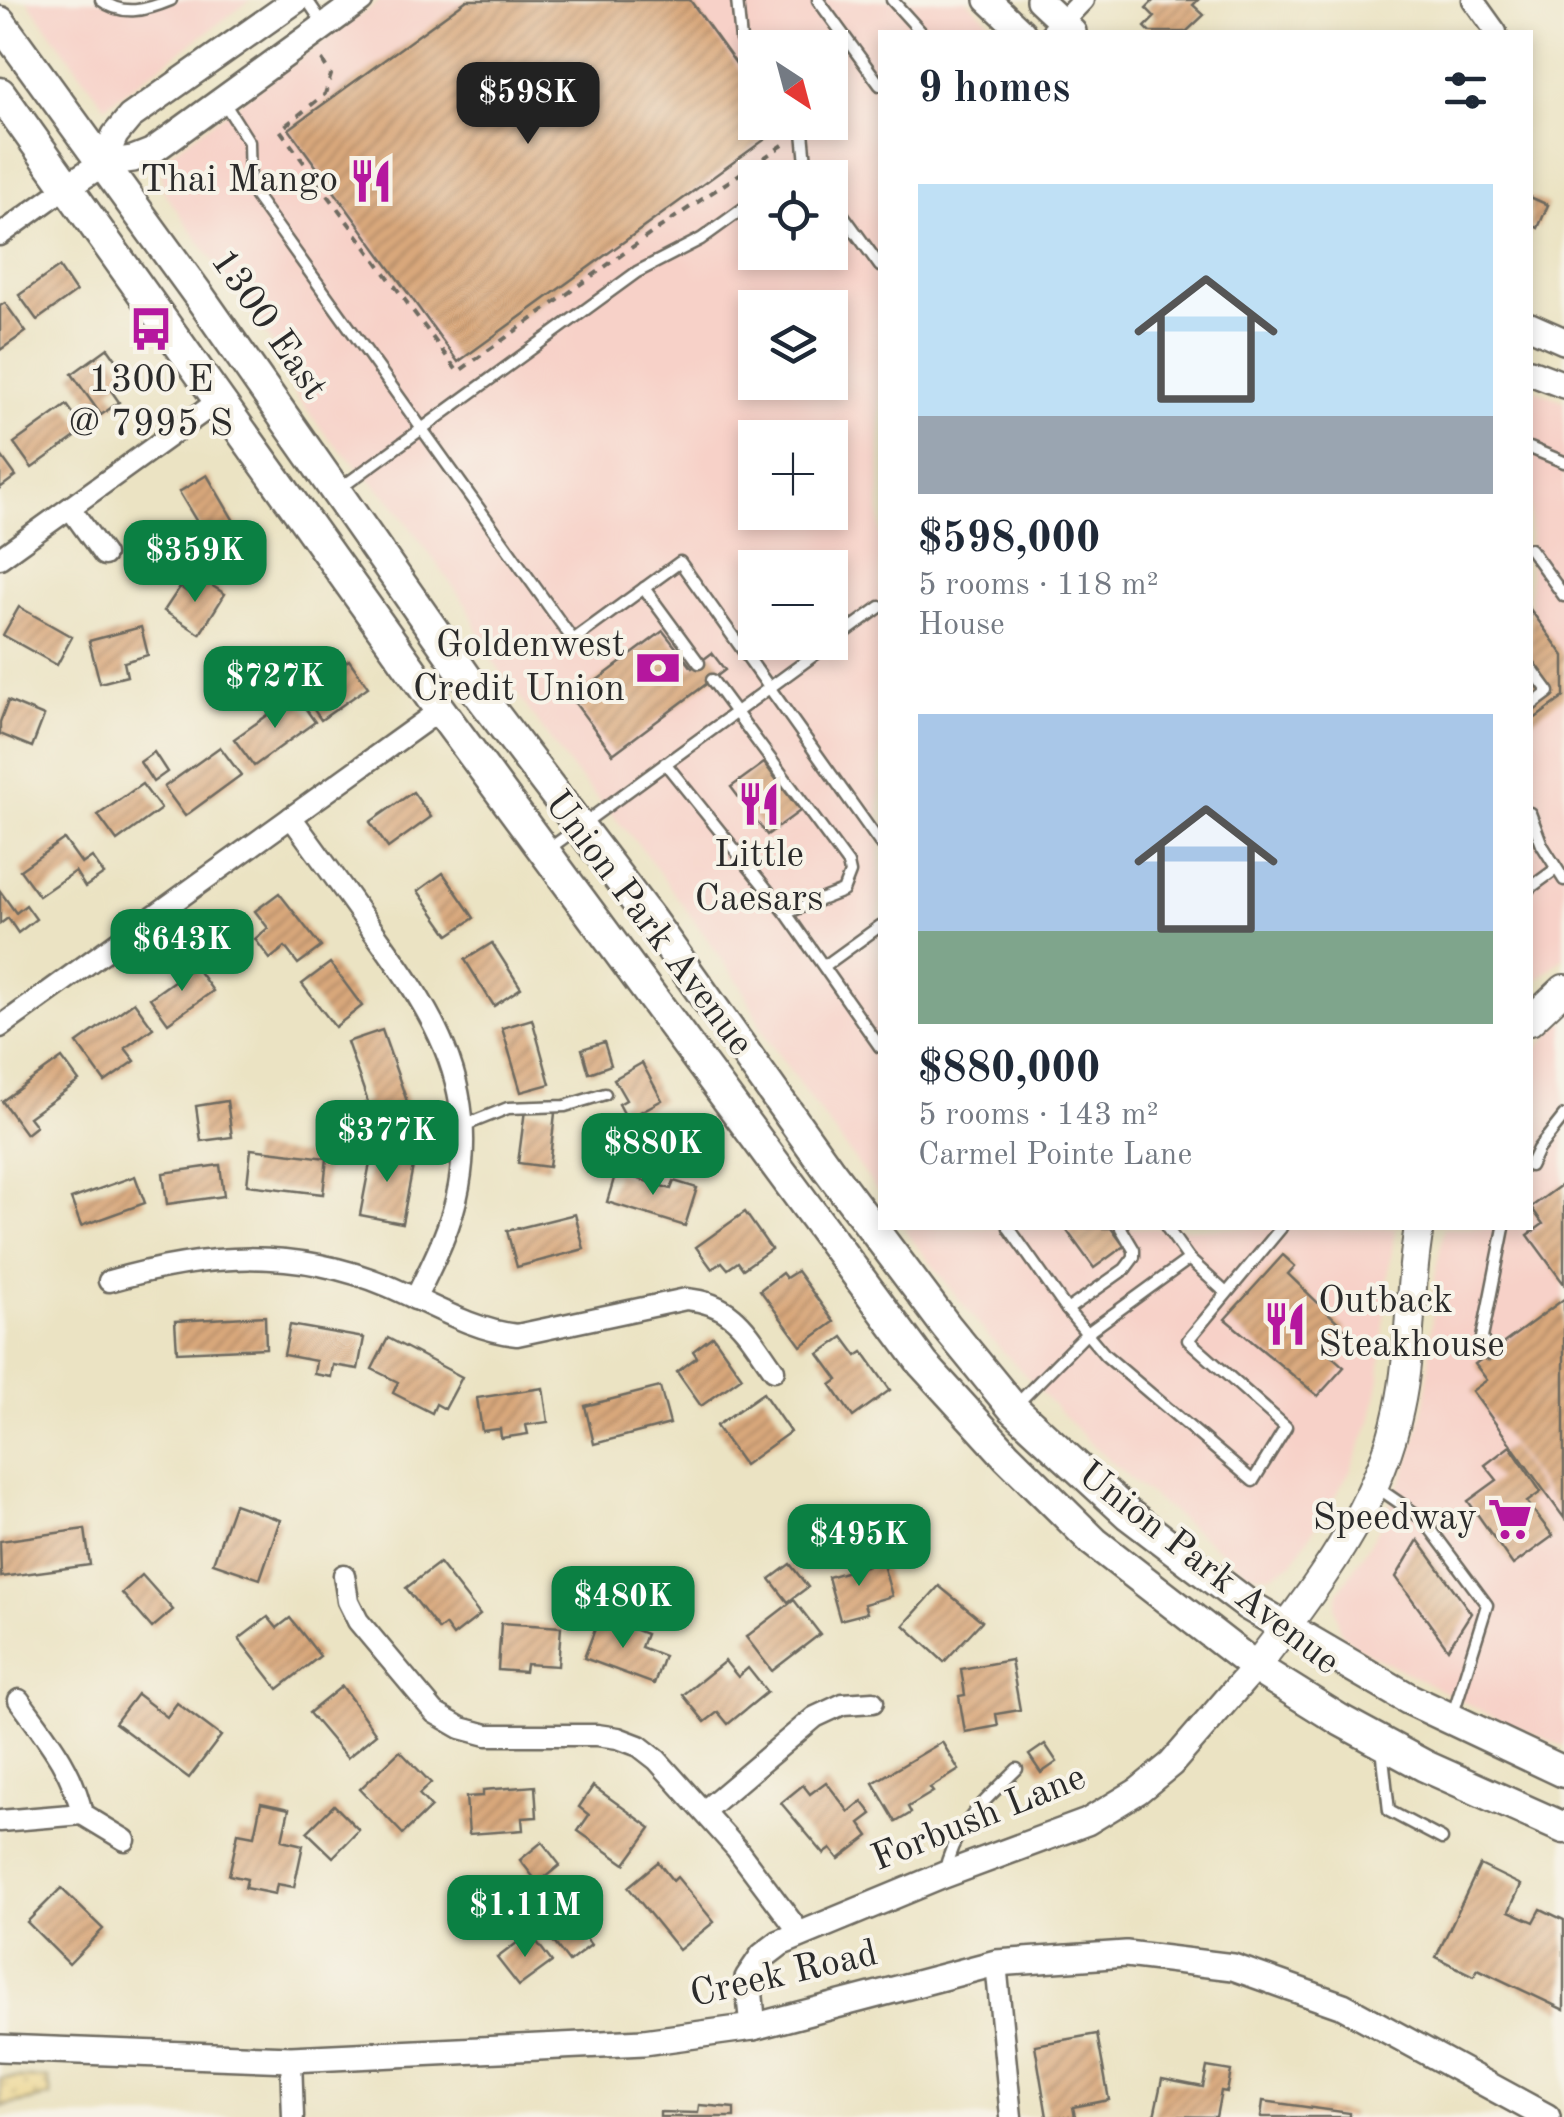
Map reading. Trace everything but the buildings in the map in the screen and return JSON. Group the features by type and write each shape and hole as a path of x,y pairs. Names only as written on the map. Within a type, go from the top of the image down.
{"main road":[{"name":"1300 East","path":"0,22 466,677"},
{"path":"0,93 440,710"},
{"name":"Union Park Avenue","path":"466,677 580,826 828,1169 1013,1408 1128,1514 1217,1584 1367,1677 1450,1721 1564,1772"},
{"name":"Union Park Avenue","path":"440,710 902,1336 1006,1456 1094,1542 1255,1667 1382,1742 1470,1787 1564,1828"},
{"path":"1533,1018 1564,989"},
{"path":"1255,1667 1351,1530 1374,1485 1392,1436 1403,1388 1419,1230"},
{"path":"902,1336 948,1364 986,1402 1001,1410 1013,1408"}],"street":[{"path":"102,164 115,135 130,117 296,0"},
{"path":"0,236 102,164 151,152 360,0"},
{"path":"988,0 1020,30"},
{"path":"1040,0 1062,29 1083,0"},
{"path":"1473,0 1495,30"},
{"path":"1533,327 1564,340"},
{"path":"1533,373 1564,385"},
{"path":"0,558 218,401"},
{"path":"70,508 104,555"},
{"path":"0,1027 440,710"},
{"path":"291,817 411,982 438,1028 456,1075 463,1126 459,1186 442,1244 415,1299"},
{"path":"109,1281 197,1259 293,1260 339,1270 498,1333 517,1336 686,1300 704,1301 723,1308 738,1320 774,1370"},
{"path":"344,1575 348,1601 358,1622 435,1713 461,1728 486,1735 618,1738 638,1746 657,1760 704,1811 800,1933"},
{"name":"Forbush Lane","path":"753,2027 748,1978 764,1956 800,1933 1087,1822 1138,1791 1171,1764 1255,1667"},
{"path":"20,1700 69,1769 82,1814"},
{"path":"704,1811 816,1717 843,1704 872,1702"},
{"path":"0,1822 82,1814 125,1840"},
{"name":"Creek Road","path":"0,2048 291,2059 644,2042 753,2027 996,1963 1126,1954 1233,1967 1342,2006 1547,2117"},
{"path":"996,1963 1010,2117"},
{"path":"291,2059 292,2117"}],"lane":[{"path":"101,0 111,8 130,12 171,0"},
{"path":"306,0 325,26"},
{"path":"737,0 740,30"},
{"path":"818,0 878,82"},
{"path":"892,0 920,30"},
{"path":"222,100 249,142 250,186 256,196 573,640 680,562 878,839"},
{"path":"336,491 637,272 701,238 738,212"},
{"path":"848,222 878,263"},
{"path":"1533,449 1564,462"},
{"path":"1533,553 1564,596"},
{"path":"644,588 699,663"},
{"path":"545,852 878,608"},
{"path":"1533,670 1549,692 1533,704"},
{"path":"712,680 841,853 850,873 843,891 786,913"},
{"path":"666,763 826,965 878,1044"},
{"path":"1533,821 1542,846 1564,880"},
{"path":"1533,886 1556,868"},
{"path":"826,965 878,927"},
{"path":"463,1126 508,1108 565,1106 605,1094"},
{"path":"1533,1160 1564,1116"},
{"path":"1010,1230 1104,1355 1253,1481 1286,1427 1188,1340 1279,1230"},
{"path":"1067,1310 1130,1264 1134,1250 1121,1230"},
{"path":"1167,1230 1189,1260 1226,1292"},
{"path":"1488,1354 1482,1338 1504,1230"},
{"path":"1013,1408 1086,1334 1189,1260"},
{"path":"1374,1485 1423,1519 1487,1606 1450,1721"},
{"path":"1382,1742 1389,1812 1442,1839"},
{"path":"944,1875 950,1844 976,1810 1017,1769"}],"path":[{"path":"322,60 331,75 325,94 280,130 458,372 783,140"}],"shaded area":[{"path":"27,0 251,0 105,106"},
{"path":"381,0 967,0 999,30 878,30 878,1192 767,1039 742,987 643,850 570,767 491,658 467,606 393,503 326,435 295,394 272,343 164,192 161,173 170,153"},
{"path":"1533,389 1564,401 1564,957 1533,983"},
{"path":"1564,1019 1564,1747 1489,1715 1355,1646 1340,1631 1335,1607 1338,1593 1374,1537 1405,1473 1417,1435 1426,1397 1435,1277 1444,1230 1533,1230 1533,1053"},
{"path":"905,1230 1395,1230 1380,1378 1371,1421 1350,1472 1293,1562 1270,1576 1248,1573 1134,1482 1086,1439 988,1336"}],"sand":[{"path":"0,2078 48,2078 51,2096 0,2107"}],"place":[{"name":"Thai Mango","path":"371,181"},
{"name":"1300 E @ 7995 S","path":"151,329"},
{"name":"Goldenwest Credit Union","path":"658,668"},
{"name":"Little Caesars","path":"759,804"},
{"name":"Outback Steakhouse","path":"1285,1324"},
{"name":"Speedway","path":"1510,1519"}]}
